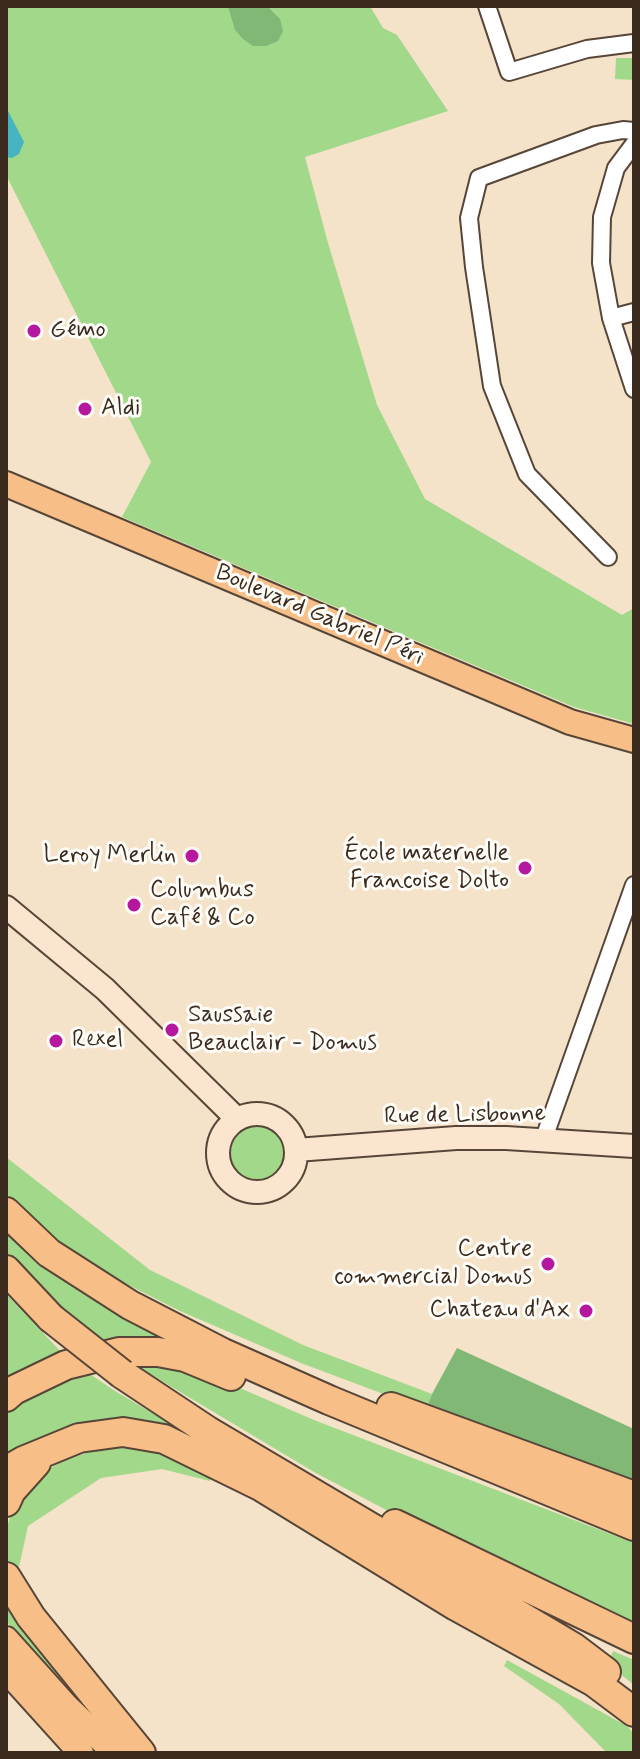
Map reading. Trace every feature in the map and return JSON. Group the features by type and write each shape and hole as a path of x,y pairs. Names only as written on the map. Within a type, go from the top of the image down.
{"highway":[{"path":"6,1212 49,1253 89,1279 130,1305 223,1353 634,1526"},
{"path":"6,1270 51,1318 122,1374 208,1431 573,1647 634,1696"},
{"path":"6,1397 14,1390 66,1365 119,1352 158,1352 185,1357 441,1469 634,1533"},
{"path":"223,1353 269,1362 634,1496"},
{"path":"208,1431 306,1475 490,1571 634,1639"},
{"path":"6,1471 79,1438 123,1432 164,1439 262,1487 456,1606 594,1682 634,1712"},
{"path":"6,1502 27,1470 58,1445"},
{"path":"6,1577 31,1617 141,1753"}],"main road":[{"name":"Boulevard Gabriel Péri","path":"6,484 548,713 634,740"},
{"name":"Boulevard Gabriel Péri","path":"6,499 158,557 571,732 634,751"},
{"path":"6,1639 67,1707 115,1753"},
{"path":"6,1670 81,1753"},
{"path":"67,1707 101,1753"}],"street":[{"path":"487,6 509,72 587,49 634,43"},
{"path":"608,557 527,474 492,386 469,218 479,178 596,135 634,131"},
{"path":"634,144 616,168 602,217 601,263 611,318 634,389"},
{"path":"611,318 634,312"},
{"path":"543,1141 634,885"},
{"path":"6,907 105,989 237,1119"},
{"path":"259,1114 280,1121 294,1139 295,1162 281,1184 257,1192 236,1186 221,1169 218,1147 228,1126 237,1119 259,1114"},
{"name":"Rue de Lisbonne","path":"296,1150 456,1138 634,1146"}],"green space":[{"path":"6,6 370,6 383,28 397,35 448,111 305,157 377,405 425,499 622,615 634,608 634,724 574,707 122,517 151,462 6,175"},
{"path":"228,6 269,8 280,19 283,31 278,41 266,46 253,46 243,39 235,30"},
{"path":"616,58 634,58 634,80 615,79"},
{"path":"256,1125 276,1133 284,1153 276,1173 256,1181 236,1173 228,1153 236,1133"},
{"path":"6,1157 150,1270 303,1345 432,1394 426,1410 301,1363 180,1311 89,1265 34,1222 6,1193"},
{"path":"6,1231 180,1344 105,1343 59,1309 15,1265 6,1253"},
{"path":"6,1294 64,1355 6,1383"},
{"path":"457,1348 634,1429 634,1489 426,1410"},
{"path":"130,1362 191,1367 314,1420 634,1543 634,1633 472,1555 314,1472"},
{"path":"84,1370 193,1437 133,1423 6,1463 6,1413 17,1404"},
{"path":"136,1446 174,1456 214,1474 210,1481 162,1469 101,1478 28,1526 17,1576 7,1563 7,1527 16,1499 30,1480 64,1460 95,1450"},
{"path":"6,1601 66,1673 59,1681 6,1621"},
{"path":"613,1651 634,1660 634,1685 608,1664"},
{"path":"507,1660 627,1726 634,1734 634,1753 607,1753 559,1704 504,1666"}],"water":[{"path":"6,107 24,142 19,154 12,158 6,157"}],"place":[{"name":"Gémo","path":"34,331"},
{"name":"Aldi","path":"85,409"},
{"name":"Leroy Merlin","path":"192,856"},
{"name":"École maternelle Francoise Dolto","path":"525,868"},
{"name":"Columbus Café & Co","path":"134,905"},
{"name":"Saussaie Beauclair - Domus","path":"172,1030"},
{"name":"Rexel","path":"56,1041"},
{"name":"Centre commercial Domus","path":"548,1264"},
{"name":"Chateau d'Ax","path":"586,1311"}]}
